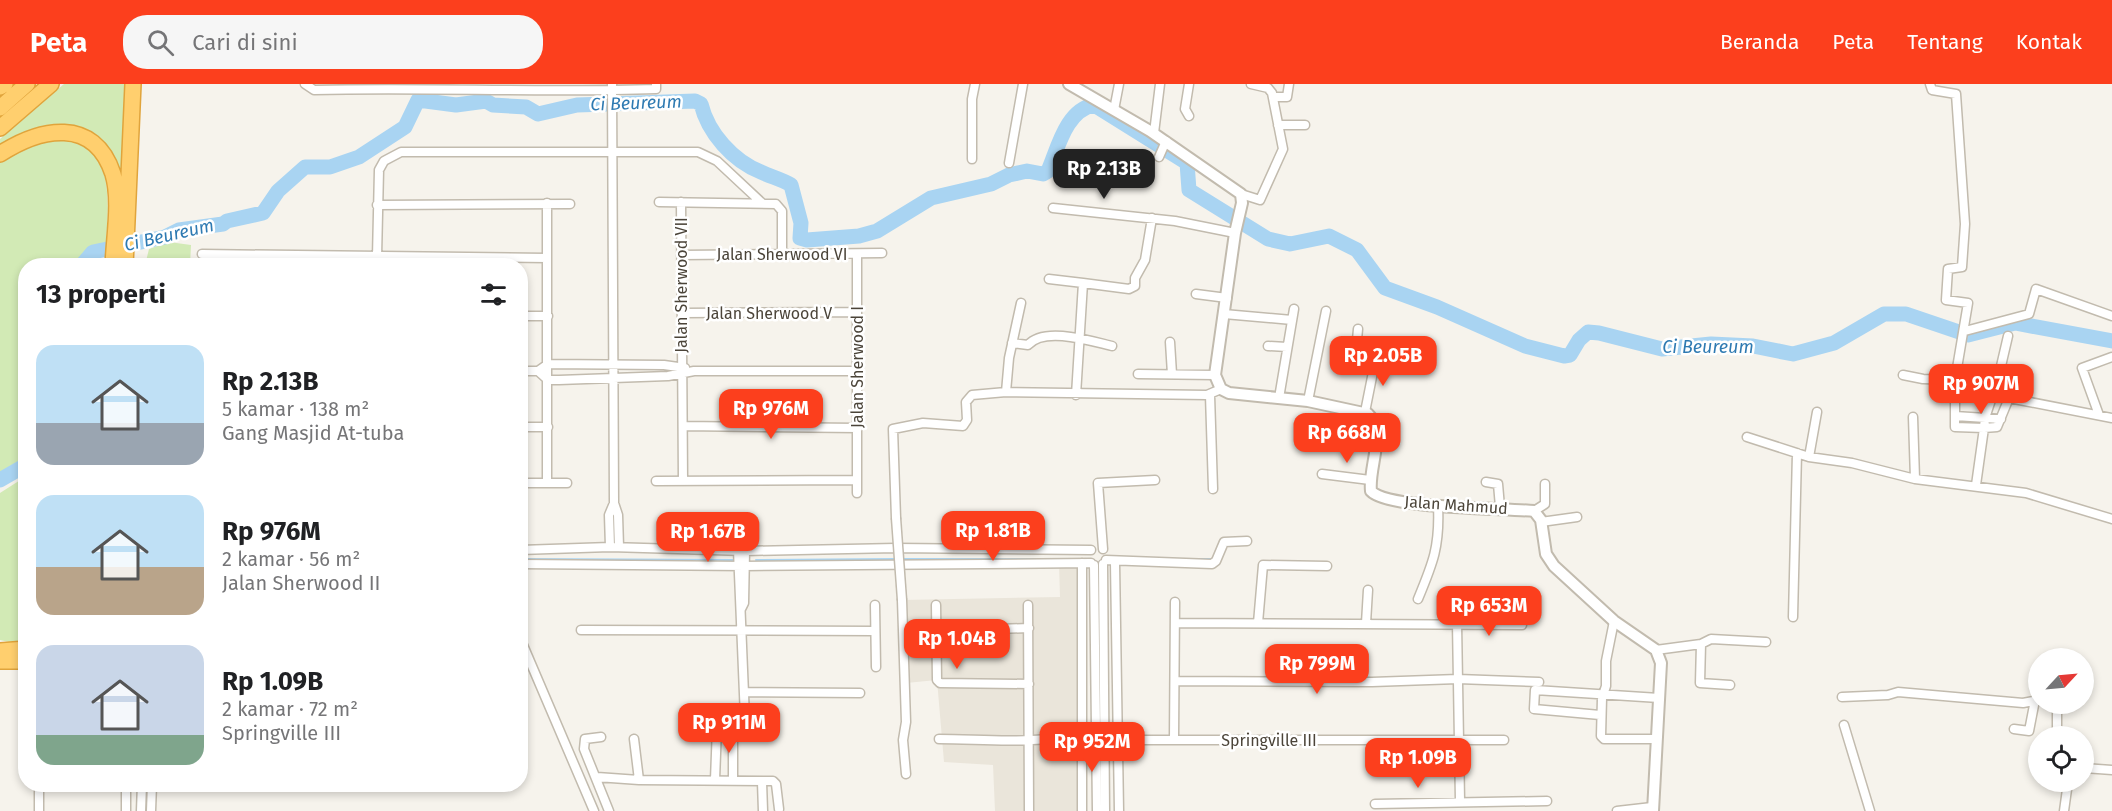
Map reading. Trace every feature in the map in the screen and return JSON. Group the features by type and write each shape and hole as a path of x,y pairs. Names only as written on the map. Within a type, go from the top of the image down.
{"highway":[{"path":"0,87 5,84"},
{"path":"0,108 27,84"},
{"path":"0,128 51,84"},
{"path":"114,258 121,220 133,84"},
{"path":"0,154 23,140 42,133 61,131 79,135 95,145 110,166 121,220 124,258"},
{"path":"2,656 18,651"},
{"path":"2,656 18,659"}],"street":[{"path":"305,84 314,90 403,86 560,87 612,91 656,89 656,84"},
{"path":"972,159 972,99 975,84"},
{"path":"1009,163 1023,84"},
{"path":"1069,84 1114,110 1150,135 1163,149 1241,194 1260,200 1282,153 1273,97 1268,88 1251,84"},
{"path":"1114,110 1119,84"},
{"path":"1150,135 1160,84"},
{"path":"1189,84 1185,109 1189,116"},
{"path":"1273,97 1287,97 1289,84"},
{"path":"1930,84 1932,90 1956,94 1965,224 1962,267 1948,269 1947,300 1968,303 1965,332 1955,380 1954,427 1997,428 2008,399 2012,398 2112,418"},
{"path":"612,91 614,503 609,515 615,547"},
{"path":"1278,125 1305,125"},
{"path":"379,258 377,205 379,170 384,161 401,152 678,151 706,154 762,203 776,204 782,211 782,254"},
{"path":"1241,194 1215,375 1221,389 1229,393 1308,401 1365,412 1374,420 1377,430 1370,480 1322,474"},
{"name":"Jalan Sherwood VII","path":"659,202 762,203"},
{"name":"Jalan Sherwood VII","path":"681,202 682,371"},
{"path":"547,203 547,483"},
{"path":"377,205 570,204"},
{"path":"1053,208 1152,218 1236,231"},
{"path":"1049,279 1129,289 1135,286 1135,278 1145,260 1152,218"},
{"path":"202,254 292,258"},
{"name":"Jalan Sherwood I","path":"857,493 858,254"},
{"name":"Jalan Sherwood VI","path":"681,255 882,254"},
{"path":"528,258 547,258"},
{"path":"1076,395 1083,283"},
{"path":"1965,332 2029,314 2036,289 2112,316"},
{"path":"1196,294 1227,298"},
{"path":"1006,392 1012,343 1021,303"},
{"path":"1279,398 1294,309"},
{"path":"1308,401 1326,311"},
{"name":"Jalan Sherwood V","path":"682,313 857,312"},
{"path":"1224,314 1292,320"},
{"path":"528,316 548,316"},
{"path":"1358,329 1356,351 1376,357 1365,412"},
{"path":"1012,343 1028,345 1041,336 1080,338 1112,346"},
{"path":"1977,485 1985,418 1998,379 2008,336"},
{"path":"1170,342 1172,374"},
{"path":"1268,346 1287,347"},
{"path":"2099,415 2082,368 2112,357"},
{"path":"528,371 538,371 548,364 612,365 682,371 857,371"},
{"path":"538,371 548,380 612,379 682,371"},
{"path":"682,371 683,481"},
{"path":"1138,374 1215,375"},
{"path":"1903,375 1923,380 1955,380"},
{"path":"906,774 903,740 906,722 902,600 893,429 923,423 963,426 967,420 967,398 972,395 1006,392 1076,395 1210,395 1221,389"},
{"path":"1210,395 1213,489"},
{"path":"1809,457 1817,412"},
{"path":"1955,416 2001,419"},
{"path":"1913,417 1915,479"},
{"path":"683,426 858,428"},
{"path":"528,427 548,427"},
{"path":"1747,437 1809,457 1852,462 1915,479 1977,485 2026,493 2112,519"},
{"path":"1793,617 1797,453"},
{"path":"656,481 857,480"},
{"path":"1082,811 1084,739 1099,563 1107,554 1103,549 1098,483 1155,480"},
{"name":"Jalan Mahmud","path":"1370,480 1371,491 1380,498 1438,506 1500,507 1534,511"},
{"path":"1486,482 1498,484 1500,507"},
{"path":"528,483 567,483"},
{"path":"1545,484 1545,504 1534,511 1541,522 1546,554 1554,566 1614,621 1656,650 1661,663 1653,809 1617,811"},
{"path":"1418,599 1440,537 1438,506"},
{"path":"1541,522 1577,517"},
{"path":"528,564 741,566 884,563 1212,564 1216,561 1224,542 1247,541"},
{"path":"528,550 615,547 741,550 1103,549"},
{"path":"883,549 884,563"},
{"path":"741,550 745,718"},
{"path":"1091,550 1089,556 1099,563 1119,740 1119,811"},
{"path":"1099,563 1102,740 1106,811"},
{"path":"1258,623 1263,565 1327,566"},
{"path":"1366,623 1368,590"},
{"path":"1174,740 1175,602"},
{"path":"875,605 876,667"},
{"path":"936,605 937,680 940,683 1029,684"},
{"path":"1028,605 1029,811"},
{"path":"1614,621 1600,715 1601,736 1604,739 1657,739"},
{"path":"1176,623 1522,625"},
{"path":"1457,623 1460,801"},
{"path":"937,631 1029,628"},
{"path":"580,630 875,631"},
{"path":"1656,650 1701,644 1711,639 1766,642"},
{"path":"1701,644 1700,683 1730,685"},
{"path":"528,656 595,811 608,810 583,742 590,737 601,737"},
{"path":"1176,681 1372,682 1458,679 1539,682"},
{"path":"1600,715 1534,709 1535,690 1659,698"},
{"path":"744,692 860,693"},
{"path":"1842,697 1888,695 1892,692 2028,702"},
{"path":"2014,729 2029,731 2033,714"},
{"path":"1844,725 1870,811"},
{"path":"715,780 717,727"},
{"path":"733,732 733,780"},
{"path":"634,739 639,780"},
{"name":"Springville III","path":"939,739 1503,740"},
{"path":"1096,811 1102,740"},
{"path":"2094,769 2112,770"},
{"path":"597,777 639,780 776,782 779,809"},
{"path":"762,782 763,811"},
{"path":"39,792 39,811"},
{"path":"126,792 126,811"},
{"path":"141,811 142,792"},
{"path":"151,811 152,792"},
{"path":"2064,811 2069,792"},
{"path":"1375,804 1547,801"}],"shaded area":[{"path":"1059,563 1082,563 1084,811 995,811 993,765 944,762 937,680 906,683 902,600 1060,597"}],"green space":[{"path":"64,84 128,84 125,184 99,140 83,129 71,125 59,124 34,129 0,147 0,139"},
{"path":"37,139 76,141 89,148 97,158 103,170 108,200 106,243 93,245 79,258 18,258 18,461 0,477 0,163"},
{"path":"169,242 191,245 190,258 147,258 149,249"},
{"path":"18,481 18,644 0,640 0,493"}],"waterway":[{"name":"Ci Beureum","path":"88,258 93,252 165,237 179,230 223,224 227,221 263,213 278,191 305,167 330,167 359,157 405,127 418,100 456,105 486,101 493,105 526,107 538,114 577,105 695,101 701,104 709,125 723,145 741,161 791,185 801,223 800,238 807,240 859,236 877,231 931,198 991,184 1009,175 1027,171 1043,174 1048,171 1070,122 1084,108 1094,105 1187,163 1189,190 1268,239 1290,244 1329,236 1357,250 1385,288 1437,307 1525,346 1564,356 1570,355 1579,340 1588,332 1662,349 1711,344 1753,346 1793,354 1834,343 1884,314 1906,314 1968,335 2015,323 2112,341"},
{"name":"Ci Beureum","path":"0,480 18,470"},
{"path":"528,559 734,560"},
{"path":"756,560 896,559"},
{"path":"902,559 1085,559"},
{"path":"1180,559 1213,559"}]}
